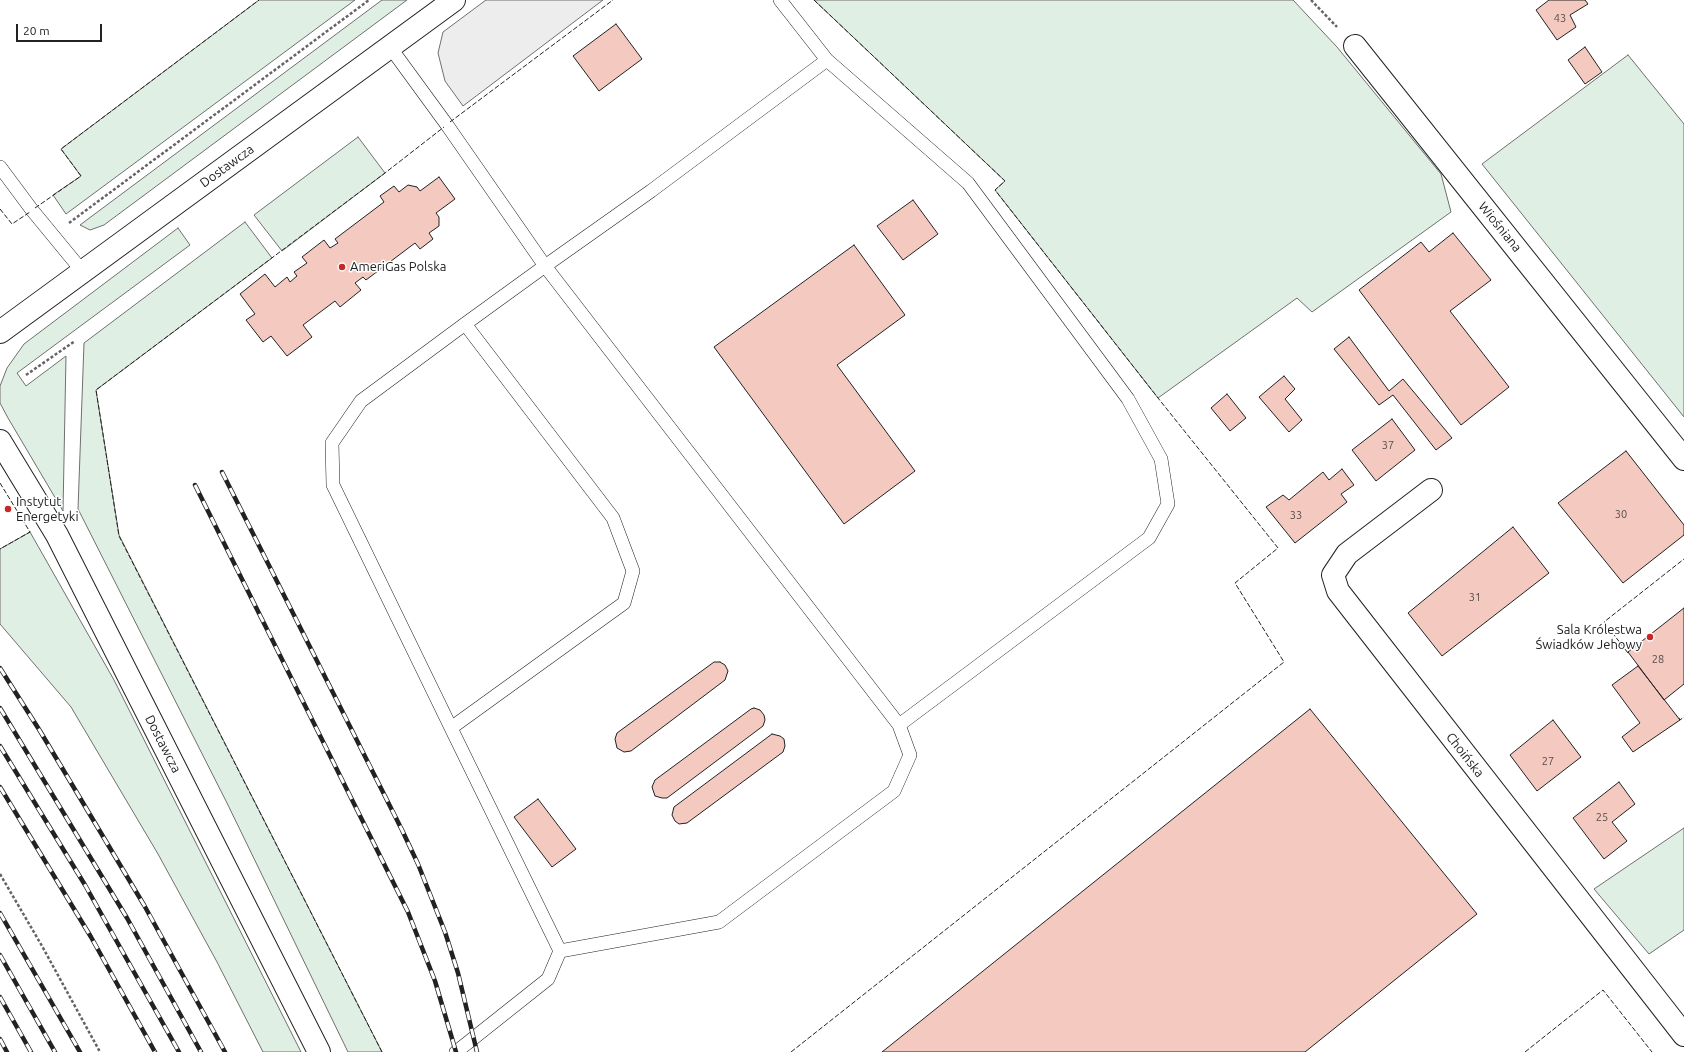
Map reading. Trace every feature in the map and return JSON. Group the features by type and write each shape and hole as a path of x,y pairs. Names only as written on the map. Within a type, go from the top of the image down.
{"street":[{"name":"Dostawcza","path":"0,332 454,0"},
{"name":"Wiośniana","path":"1356,46 1684,459"},
{"name":"Dostawcza","path":"0,441 57,535 319,1052"},
{"name":"Choińska","path":"1432,490 1346,554 1333,575 1338,591 1684,1035"}],"lane":[{"path":"780,0 827,60 968,183 1128,399 1161,459 1168,504 1149,538 899,724"},
{"path":"390,48 447,125 545,266 899,724 910,756 894,791 719,922 560,951"},
{"path":"456,1052 548,979 560,951 333,484 332,443 361,401 545,266 651,191 827,60"},
{"path":"0,167 82,272"},
{"path":"451,728 624,603 633,571 613,518 465,324"}],"path":[{"path":"53,236 369,0"},
{"path":"1311,0 1356,46"},
{"path":"26,375 75,341"},
{"path":"0,874 42,946 100,1052"}],"green space":[{"path":"259,0 355,0 66,214 53,195 81,176 61,149"},
{"path":"382,0 407,0 104,225 90,230 80,225"},
{"path":"814,0 1293,0 1337,47 1441,174 1451,212 1312,312 1297,298 1158,398 995,190 1005,181"},
{"path":"1628,55 1684,124 1684,417 1482,164"},
{"path":"358,137 385,173 282,251 254,215"},
{"path":"245,222 272,258 96,390 119,535 382,1052 348,1052 227,803 78,509 84,343"},
{"path":"178,228 190,245 17,373 26,386 66,356 63,511 0,403 0,386 7,368 24,344"},
{"path":"30,532 114,680 301,1052 263,1052 217,962 158,854 71,707 0,624 0,549"},
{"path":"1684,828 1684,930 1649,954 1594,889"}],"shaded area":[{"path":"486,0 603,0 463,106 445,81 438,53 443,32"}],"building":[{"path":"1549,0 1585,0 1588,4 1570,15 1576,27 1557,40 1536,10"},
{"path":"616,24 642,59 599,91 573,56"},
{"path":"1585,47 1602,72 1585,84 1568,60"},
{"name":"AmeriGas Polska","path":"439,177 455,199 436,213 439,217 439,226 429,233 433,239 420,249 415,243 366,280 363,277 355,283 361,290 340,307 335,301 303,325 312,337 287,356 271,336 263,342 246,320 255,314 240,294 265,274 275,287 287,277 290,282 297,276 294,272 307,263 302,257 324,240 330,248 338,243 335,239 384,202 380,196 394,186 399,192 408,185 417,187 420,191"},
{"path":"913,200 938,234 903,260 877,226"},
{"path":"1453,233 1491,280 1450,311 1509,387 1461,425 1359,290 1421,242 1429,252"},
{"path":"854,245 905,315 837,365 915,471 844,524 714,347"},
{"path":"1349,337 1389,391 1403,379 1452,438 1436,450 1393,395 1379,405 1334,349"},
{"path":"1284,376 1295,389 1285,399 1302,420 1289,432 1259,397"},
{"path":"1227,394 1246,418 1230,431 1211,408"},
{"path":"1392,419 1415,450 1376,481 1352,450"},
{"path":"1626,451 1684,525 1684,535 1623,583 1558,503"},
{"path":"1342,469 1354,485 1341,494 1347,502 1295,543 1266,507 1283,495 1289,500 1323,472 1329,480"},
{"path":"1513,527 1549,573 1442,656 1408,613"},
{"path":"1684,608 1684,684 1664,700 1628,652"},
{"path":"714,662 720,662 725,665 728,671 725,680 631,751 624,752 617,748 615,739 617,733"},
{"path":"1638,666 1680,720 1633,752 1622,737 1640,723 1612,685"},
{"path":"754,708 760,710 764,715 765,720 763,726 667,798 655,796 652,787 655,780"},
{"path":"1310,709 1477,914 1305,1052 882,1052"},
{"path":"1553,720 1581,757 1537,791 1510,755"},
{"path":"772,734 780,736 784,739 785,746 783,752 687,823 679,824 675,821 672,815 674,807"},
{"path":"1619,782 1635,804 1612,822 1627,841 1604,859 1573,818"},
{"path":"538,799 576,849 552,867 514,817"}],"railway":[{"path":"222,472 418,864 445,932 458,973 477,1052"},
{"path":"195,485 408,912 435,981 456,1052"},
{"path":"0,668 40,731 144,905 225,1052"},
{"path":"0,708 127,918 201,1052"},
{"path":"0,746 85,885 179,1052"},
{"path":"0,787 91,937 155,1052"},
{"path":"0,913 80,1052"},
{"path":"0,955 55,1052"},
{"path":"0,997 31,1052"},
{"path":"0,1039 7,1052"}],"fence":[{"path":"35,208 81,176 61,149 259,0"},
{"path":"450,122 613,0"},
{"path":"791,1052 1284,662 1235,583 1278,548 995,190 1005,181 814,0"},
{"path":"382,1052 119,536 96,390 444,127"},
{"path":"0,209 12,224 30,212"},
{"path":"0,483 30,532 0,549"},
{"path":"1628,653 1604,622 1684,559"},
{"path":"1679,718 1680,720 1684,717"},
{"path":"1525,1052 1603,990 1652,1052"}],"place":[{"name":"AmeriGas Polska","path":"342,267"},
{"name":"Instytut Energetyki","path":"8,509"},
{"name":"Sala Królestwa Świadków Jehowy","path":"1650,637"}]}
